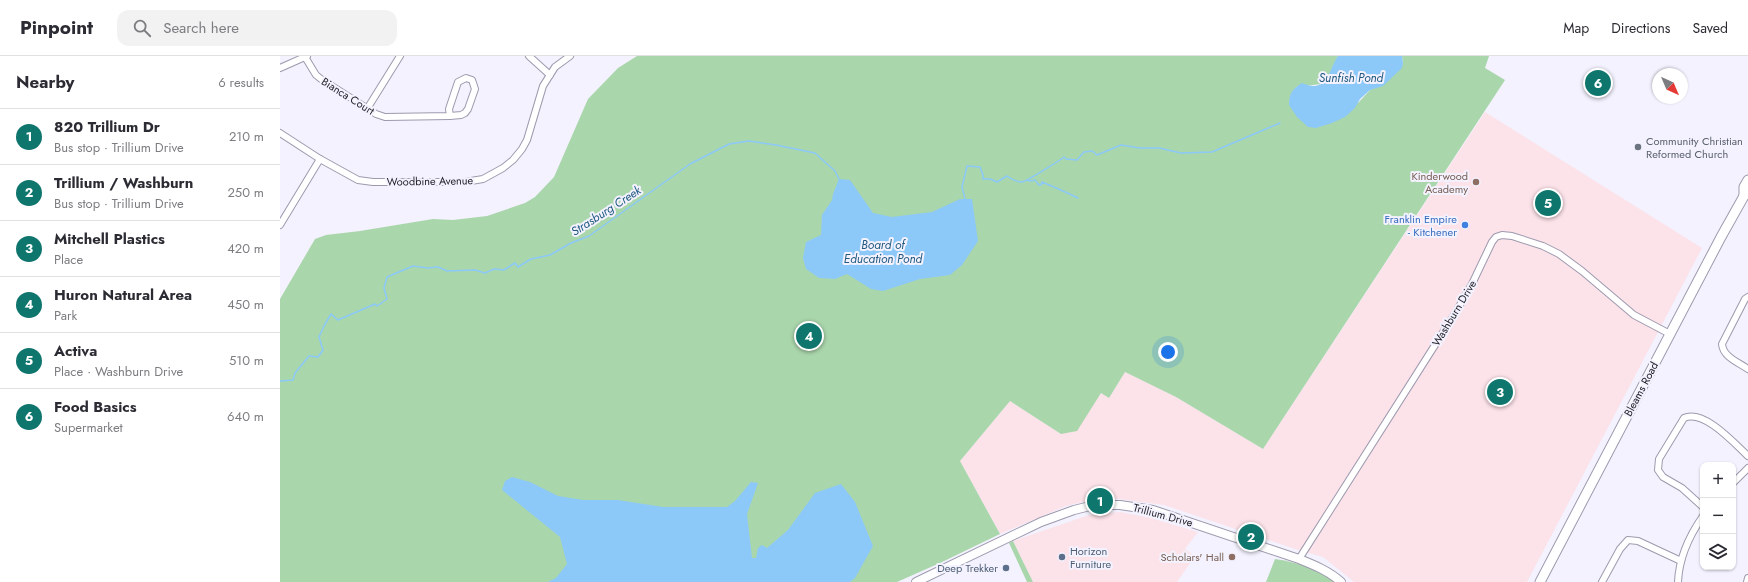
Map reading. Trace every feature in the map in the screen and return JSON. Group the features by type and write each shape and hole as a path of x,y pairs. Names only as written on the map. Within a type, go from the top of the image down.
{"main road":[{"name":"Bleams Road","path":"1540,582 1670,334 1746,195 1744,187 1748,180"}],"street":[{"path":"280,68 306,56"},
{"name":"Bianca Court","path":"306,56 318,77 367,109 385,117 450,116 461,115 468,109 475,88 472,80 466,78 458,82 449,109 450,116"},
{"path":"367,109 400,56"},
{"path":"529,56 550,75"},
{"name":"Woodbine Avenue","path":"280,133 320,160 350,177 367,182 465,182 483,179 503,168 522,150 527,140 543,86 555,68 570,56"},
{"path":"280,225 320,160"},
{"name":"Washburn Drive","path":"1299,559 1456,312 1472,284 1489,247 1496,237 1502,235 1512,236 1543,246 1560,254 1634,315 1670,334"},
{"path":"1748,297 1745,299 1722,344 1724,352 1727,355 1748,369"},
{"path":"1700,504 1682,488 1664,477 1658,470 1659,459 1684,418 1692,416 1704,420 1720,430 1748,456"},
{"path":"1736,480 1748,468"},
{"name":"Trillium Drive","path":"916,582 1041,522 1074,510 1094,506 1120,505 1153,510 1299,559 1334,575 1341,582"},
{"path":"1678,582 1685,547 1700,521"},
{"path":"1602,582 1620,549 1628,540 1638,541 1681,561"},
{"path":"1747,582 1748,578"}],"shaded area":[{"path":"1485,112 1702,248 1527,582 1354,582 1323,557 1164,505 1103,497 1066,506 1000,534 960,461 1010,401 1061,434 1102,393 1109,398 1125,372 1176,397 1263,449"},
{"path":"1120,512 1151,518 1198,532 1185,549 1195,556 1177,582 1033,582 1013,541 1089,515"}],"green space":[{"path":"637,56 1338,56 1328,78 1322,84 1295,87 1358,103 1370,90 1403,63 1402,56 1489,56 1485,68 1505,80 1263,449 1176,397 1125,372 1109,398 1101,393 1077,431 1061,434 1010,401 960,461 1000,534 897,582 280,582 280,299 315,239 326,235 433,219 453,220 487,216 525,203 535,197 554,177 588,99 618,68"},
{"path":"1013,541 1033,582 1027,582 1009,543"},
{"path":"1275,559 1306,566 1321,573 1334,582 1266,582"}],"water":[{"name":"Sunfish Pond","path":"1338,56 1402,56 1403,63 1402,68 1383,86 1370,90 1360,99 1355,108 1345,117 1316,128 1308,127 1297,117 1289,105 1290,95 1296,87 1302,83 1317,86 1322,83 1329,74"},
{"name":"Board of Education Pond","path":"839,179 850,180 873,213 892,217 932,212 960,199 972,199 978,241 962,265 950,275 920,279 883,291 871,289 847,274 835,279 819,278 806,269 803,258 806,242 821,235 822,215 832,200"},
{"path":"512,477 530,482 558,496 583,500 618,500 663,507 727,507 735,501 751,482 758,483 747,514 752,558 756,558 758,548 762,545 767,548 788,530 815,493 841,484 855,502 873,546 855,578 850,582 548,582 556,578 567,564 560,537 502,490 505,481"}],"waterway":[{"path":"965,199 962,187 967,166 980,167 983,179 990,179 997,182 1007,176 1022,182 1064,157 1066,159 1077,160 1084,152 1092,151 1097,155 1121,145 1140,148 1159,148 1181,153 1212,152 1280,123"},
{"name":"Strasburg Creek","path":"280,381 293,380 295,373 309,356 318,357 323,350 319,337 331,314 338,320 375,304 377,306 387,299 384,288 387,277 413,266 428,268 438,267 447,271 475,270 485,273 494,269 504,270 515,263 518,267 531,259 550,255 571,243 589,236 690,164 729,144 749,141 815,153 835,171 839,179"},
{"path":"1027,180 1035,180 1039,185 1041,185 1042,182 1078,198"}],"place":[{"name":"Food Basics","path":"1598,83"},
{"name":"Community Christian Reformed Church","path":"1638,147"},
{"name":"Kinderwood Academy","path":"1476,182"},
{"name":"Activa","path":"1548,203"},
{"name":"Franklin Empire - Kitchener","path":"1465,225"},
{"name":"Huron Natural Area","path":"809,336"},
{"name":"Mitchell Plastics","path":"1500,392"},
{"name":"820 Trillium Dr","path":"1100,501"},
{"name":"Trillium / Washburn","path":"1251,537"},
{"name":"Horizon Furniture","path":"1062,557"},
{"name":"Scholars' Hall","path":"1232,557"},
{"name":"Deep Trekker","path":"1006,568"}]}
